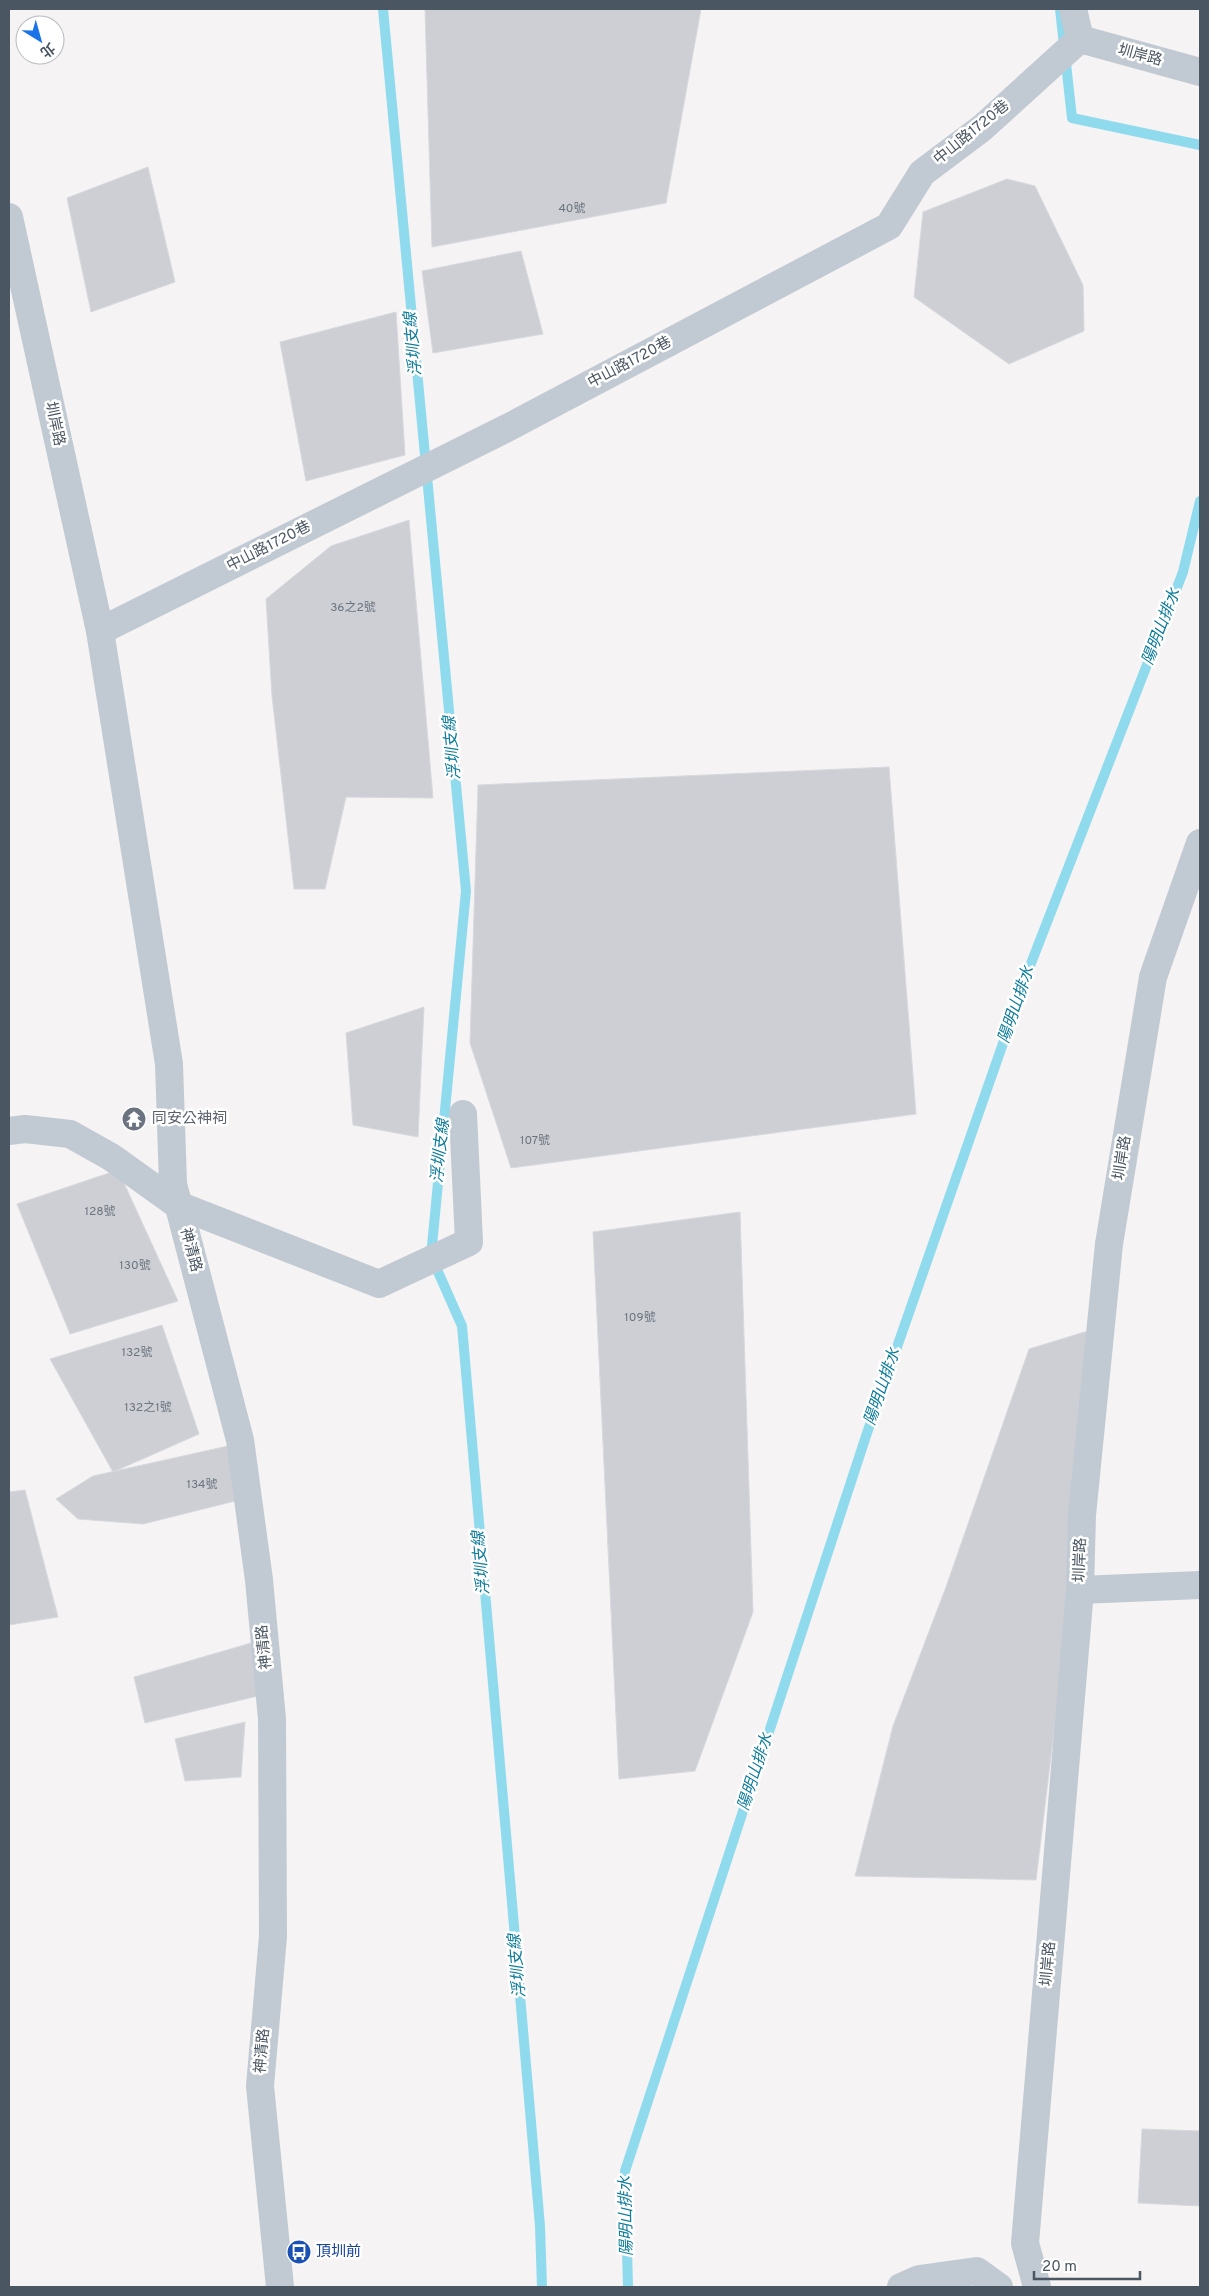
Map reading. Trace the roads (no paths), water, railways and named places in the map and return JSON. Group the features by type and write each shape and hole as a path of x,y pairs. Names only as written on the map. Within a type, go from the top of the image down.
{"street":[{"path":"1073,9 1080,39"},
{"name":"圳岸路","path":"1080,39 1200,72"},
{"name":"中山路1720巷","path":"100,631 511,426 889,226 922,173 982,128 1080,39"},
{"name":"圳岸路","path":"9,216 100,631 169,1064 173,1184 178,1205"},
{"name":"圳岸路","path":"1036,2287 1026,2243 1080,1590 1082,1515 1109,1244 1153,977 1200,843"},
{"path":"9,1131 25,1130 70,1134 111,1157 178,1205 379,1284 469,1242 464,1114"},
{"name":"神清路","path":"178,1205 240,1440 259,1580 272,1720 273,1936 260,2086 280,2287"},
{"path":"1080,1590 1200,1585"},
{"path":"901,2287 919,2279 977,2271 999,2287"}],"waterway":[{"name":"浮圳支線","path":"383,9 466,891 431,1256 462,1326 540,2226 542,2287"},
{"path":"1060,9 1072,118 1200,145"},
{"name":"陽明山排水","path":"628,2287 625,2171 867,1433 1030,966 1183,572 1200,501"}],"place":[{"name":"同安公神祠","path":"134,1119"},
{"name":"頂圳前","path":"299,2252"}]}
